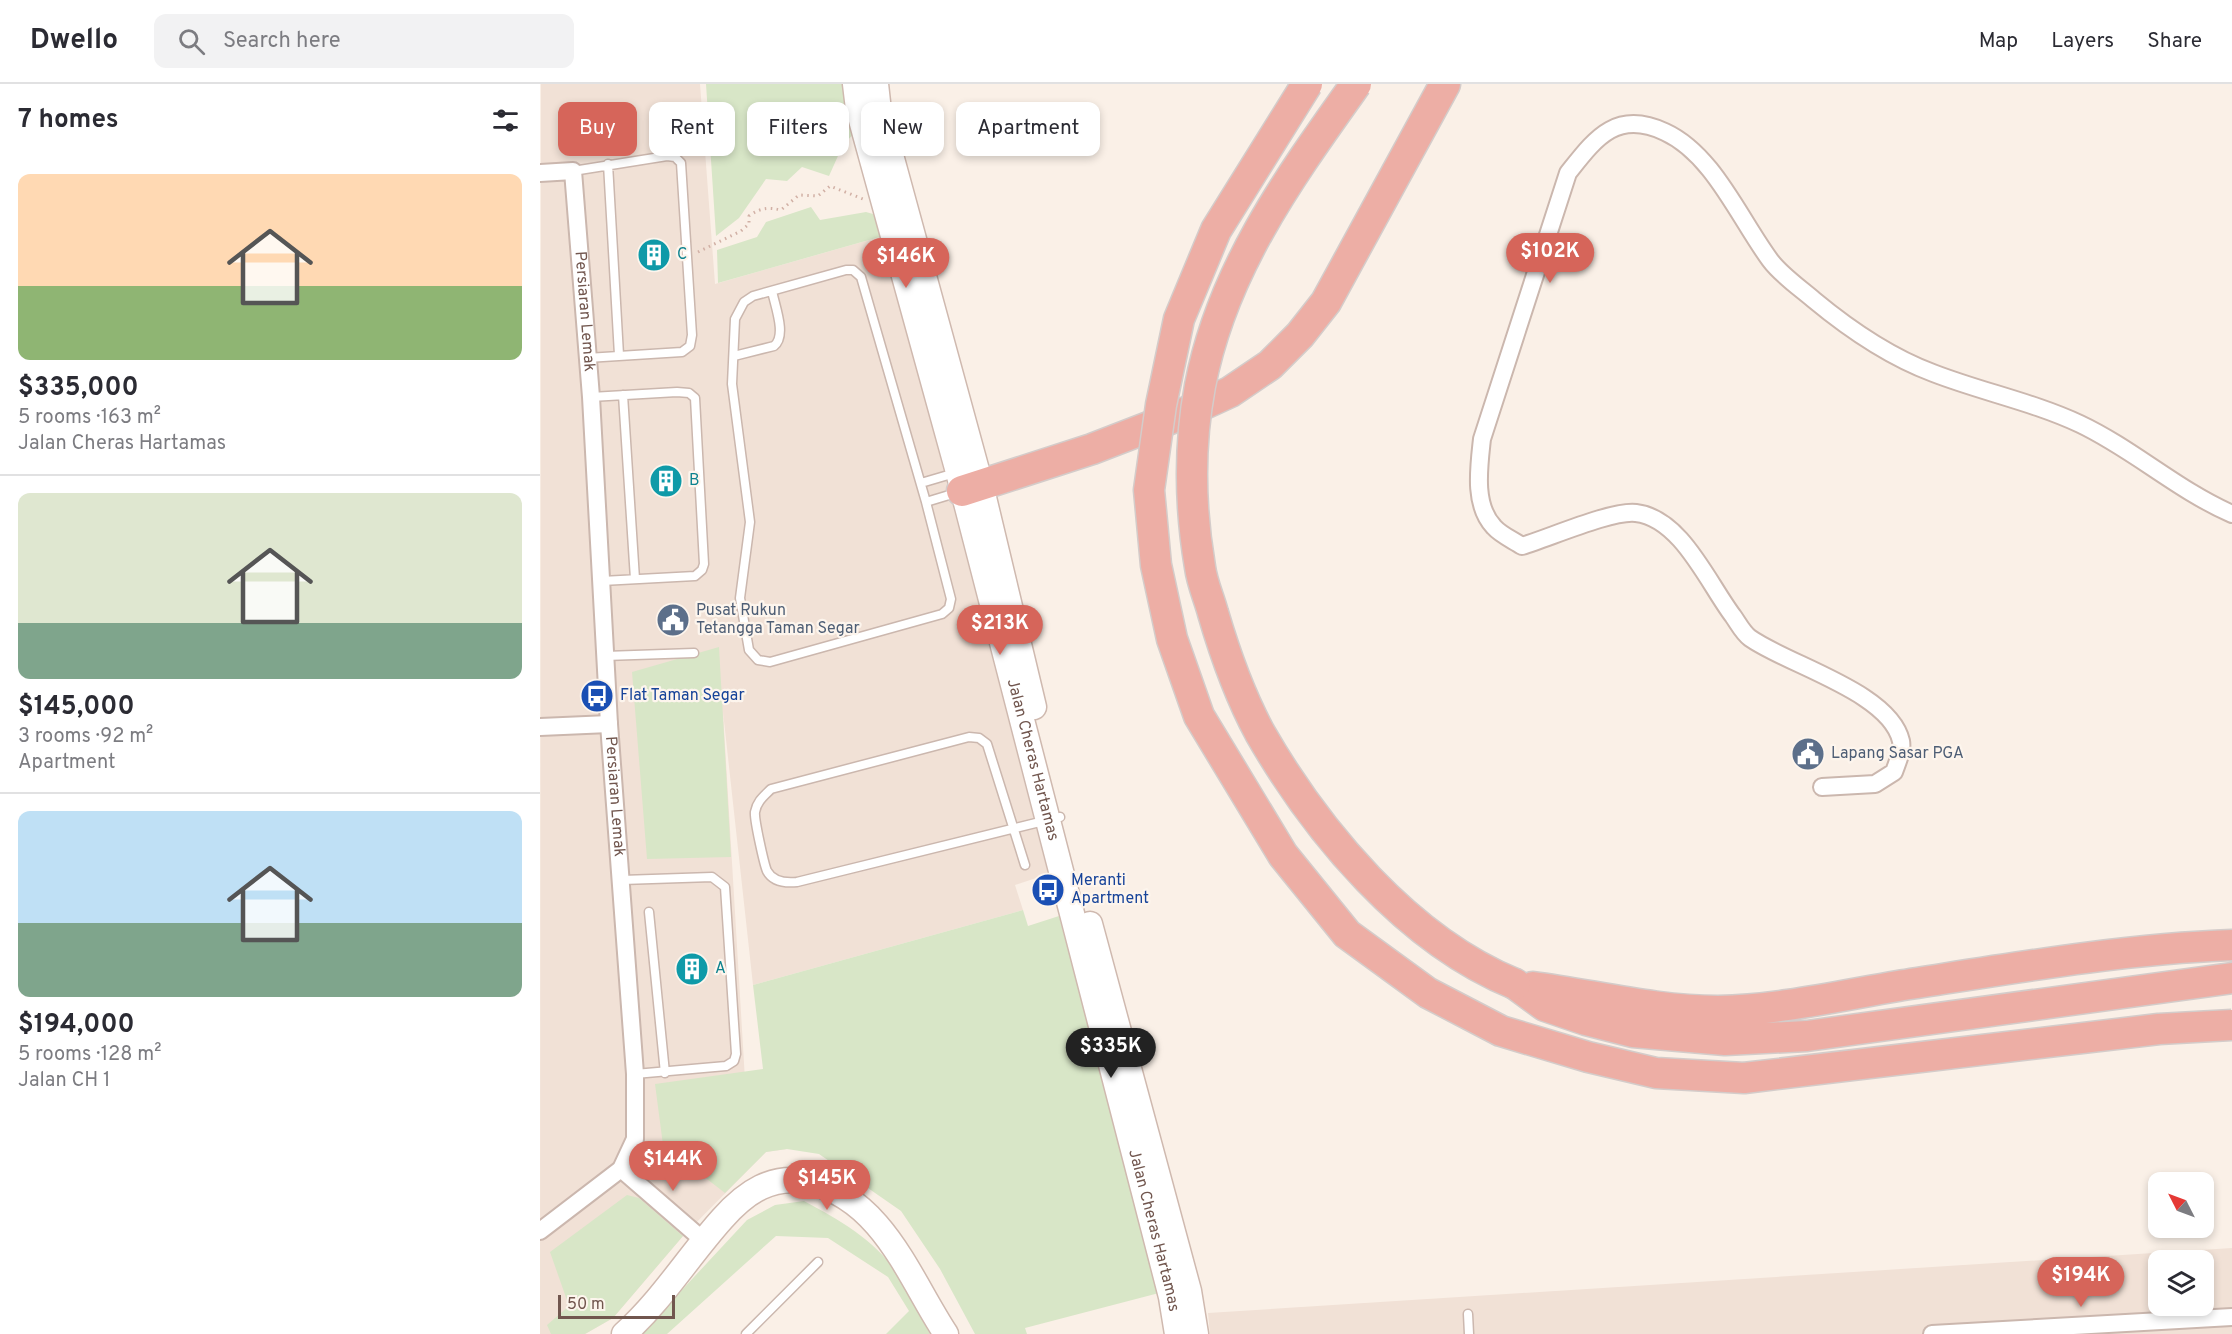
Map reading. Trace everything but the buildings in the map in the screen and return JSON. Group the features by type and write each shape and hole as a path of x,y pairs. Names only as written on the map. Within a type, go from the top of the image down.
{"highway":[{"path":"1307,84 1216,230 1179,319 1161,405 1149,490 1156,565 1172,639 1199,716 1283,855 1347,933 1428,993 1501,1031 1588,1057 1656,1072 1744,1078 2158,1029 2232,1025"},
{"path":"1356,84 1254,234 1223,304 1200,386 1191,478 1200,569 1225,652 1260,732 1306,803 1374,887 1446,946 1481,970 1515,984 1592,998 1717,1011 1777,1006 1935,981 2111,957 2232,945"},
{"path":"969,479 1092,449 1180,415 1230,392 1270,365 1300,335 1326,302 1445,84"},
{"path":"2111,957 2232,930"},
{"path":"1515,984 1545,1006 1586,1020 1633,1032 1725,1040 1807,1036 2232,978"}],"street":[{"name":"Jalan Cheras Hartamas","path":"855,84 858,109 884,207 969,479"},
{"name":"Jalan Cheras Hartamas","path":"876,84 879,111 1053,819 1126,1088 1189,1292 1196,1334"},
{"path":"1822,787 1875,784 1894,772 1901,742 1895,728 1880,710 1851,689 1784,658 1747,636 1714,591 1685,542 1659,521 1635,513 1596,520 1522,546 1494,527 1483,508 1478,475 1482,439 1568,173 1594,141 1614,125 1638,126 1663,131 1700,156 1772,263 1815,300 1899,358 1933,373 2038,407 2080,424 2132,453 2209,504 2232,514"},
{"path":"540,173 573,171"},
{"name":"Persiaran Lemak","path":"540,1231 621,1169 635,1139 635,1074 609,724 591,397 573,171"},
{"path":"540,727 609,724"},
{"name":"Jalan Cheras Hartamas","path":"1126,1088 1177,1334"},
{"path":"621,1169 703,1240"},
{"path":"624,1334 652,1309 703,1240 748,1194 766,1183 786,1179 826,1186 845,1196 876,1223 905,1263 946,1334"},
{"path":"1932,1334 2065,1330 2232,1317"}],"lane":[{"path":"573,171 667,156 675,157 681,164 690,346 682,352 587,358"},
{"path":"608,164 619,355"},
{"path":"846,270 853,270 861,277 921,483 951,599 950,608 942,615 770,662 758,660 749,650 740,598 750,522 732,384 734,356 737,311 753,296 846,270"},
{"path":"734,356 774,346 779,342 780,334 772,291"},
{"path":"591,397 677,392 689,393 695,398 704,564 702,570 695,576 602,581"},
{"path":"623,395 635,579"},
{"path":"921,483 969,479"},
{"path":"926,502 969,479"},
{"path":"605,656 694,652"},
{"path":"1025,865 1015,827 987,744 979,738 969,737 771,789 760,799 755,813 768,872 775,879 786,883 1015,827 1053,819"},
{"path":"622,880 712,877 725,887 736,1054 734,1061 726,1066 635,1074"},
{"path":"649,912 665,1073"},
{"path":"746,1334 818,1262"},
{"path":"1468,1314 1468,1334"}],"path":[{"path":"687,257 741,231 749,224 749,216 757,209 781,210 794,197 818,196 826,187 884,207"}],"shaded area":[{"path":"541,84 700,84 701,102 649,102 649,156 705,156 715,284 883,236 1048,874 1015,885 1023,910 753,985 723,712 747,1113 787,1149 766,1152 683,1236 613,1318 585,1334 540,1334"},
{"path":"2232,1248 2232,1334 1210,1334 1208,1313 2148,1253 2148,1316 2214,1316 2214,1250 2200,1250"}],"green space":[{"path":"706,84 845,84 848,102 747,102 747,156 838,156 829,176 802,167 787,181 766,179 739,218 716,236 711,156 735,156 735,102 707,102"},
{"path":"849,106 854,133 849,139"},
{"path":"811,207 820,220 866,212 873,214 883,236 718,283 717,250 757,237 766,222"},
{"path":"719,647 731,857 647,859 632,672"},
{"path":"1023,910 1028,926 1059,916 1159,1293 1025,1328 1027,1334 975,1334 940,1269 901,1211 819,1154 787,1149 766,1152 725,1193 663,1145 655,1084 763,1069 753,985"},
{"path":"627,1195 639,1198 683,1236 613,1318 585,1334 551,1334 547,1325 569,1306 550,1252"},
{"path":"804,1201 843,1223 878,1250 901,1280 930,1334 886,1334 909,1311 888,1277 828,1238 776,1236 667,1334 641,1334 747,1220 775,1205"}],"place":[{"name":"C","path":"654,255"},
{"name":"B","path":"666,481"},
{"name":"Pusat Rukun Tetangga Taman Segar","path":"673,620"},
{"name":"Flat Taman Segar","path":"597,696"},
{"name":"Lapang Sasar PGA","path":"1808,754"},
{"name":"Meranti Apartment","path":"1048,890"},
{"name":"A","path":"692,969"}]}
